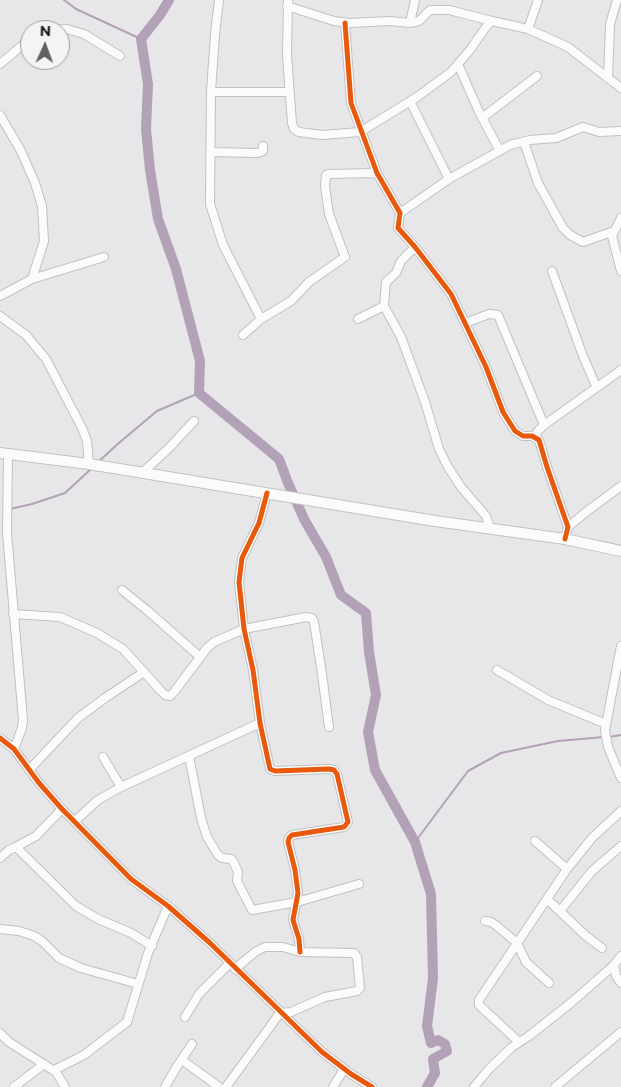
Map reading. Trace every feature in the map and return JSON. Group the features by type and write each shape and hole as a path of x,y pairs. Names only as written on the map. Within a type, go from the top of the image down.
{"main road":[{"path":"4,453 93,465 565,539 621,551"}],"street":[{"path":"219,0 211,92 210,204 231,263 261,319"},
{"path":"410,22 415,0"},
{"path":"528,29 538,0"},
{"path":"608,78 610,24 617,0"},
{"path":"492,21 470,50 442,80 360,132 322,135 298,132 294,129 289,92 288,3 334,21 345,23 419,21 430,10 449,10 528,29 568,47 621,88"},
{"path":"345,23 350,103 377,173 400,213 398,228 451,294 486,367 503,412 518,434 536,437 540,440 547,467 568,527 565,539"},
{"path":"70,30 84,34 120,56"},
{"path":"0,64 20,47"},
{"path":"458,64 482,118 500,151"},
{"path":"482,118 537,76"},
{"path":"211,92 289,92"},
{"path":"410,101 449,178"},
{"path":"0,115 21,151 42,206 44,241 32,279"},
{"path":"400,213 449,178 510,145 556,138 585,127 599,132 621,131"},
{"path":"524,142 538,183 563,228 583,242 614,231"},
{"path":"210,152 258,153 263,151 263,146"},
{"path":"243,336 261,319 291,301 309,282 345,257 329,214 324,186 326,175 377,173"},
{"path":"621,218 612,236 612,244 621,271"},
{"path":"415,247 401,261 396,273 386,282 384,306 401,338 448,467 461,487 486,516 490,528"},
{"path":"0,296 32,279 104,257"},
{"path":"552,271 596,386"},
{"path":"358,320 384,306"},
{"path":"465,323 489,314 498,315 544,425"},
{"path":"0,316 26,335 46,359 82,428 93,465"},
{"path":"536,437 544,425 562,414 596,386 621,370"},
{"path":"142,473 194,421"},
{"path":"4,453 23,720 14,749"},
{"path":"568,527 621,486"},
{"path":"267,493 259,524 242,558 240,596 260,723 270,770 334,770 337,774 348,822 344,827 292,835 289,838 290,850 296,870 298,893 293,920 299,939 300,952"},
{"path":"122,590 148,610 200,657"},
{"path":"14,614 60,617 86,628 123,649 160,691 170,696 214,642 244,629 306,617 312,618 329,727"},
{"path":"621,646 606,730 613,761 621,778"},
{"path":"497,670 548,700 606,730"},
{"path":"29,770 78,718 144,672"},
{"path":"74,821 98,800 121,787 260,723"},
{"path":"0,738 14,749 62,810 131,879 168,906 210,943 322,1052 372,1087"},
{"path":"189,756 200,818 207,837 222,858 232,859 238,872 237,881 252,910 297,902 359,884"},
{"path":"103,757 121,787"},
{"path":"0,858 9,850 36,836 62,810"},
{"path":"519,1042 479,1005 479,1000 567,870 592,838 621,811"},
{"path":"535,841 567,870"},
{"path":"560,911 592,871 621,846"},
{"path":"16,848 76,906 98,919 131,933 152,946"},
{"path":"546,899 586,936 602,948"},
{"path":"54,1070 84,1055 127,1022 138,984 168,906"},
{"path":"485,921 497,926 517,943 526,962 549,983"},
{"path":"0,928 34,936 42,941 59,958 81,968 138,984"},
{"path":"185,1017 200,994 232,966 264,947 283,947 300,952 356,954 360,990 325,998 291,1012 280,1013 226,1087"},
{"path":"474,1087 489,1069 519,1042 549,1021 614,965 621,956"},
{"path":"614,965 616,976 621,983"},
{"path":"555,1087 621,1032"},
{"path":"0,1033 9,1042 54,1070 65,1087"},
{"path":"165,1087 192,1044"},
{"path":"182,1060 219,1087"},
{"path":"14,1087 44,1064"},
{"path":"333,1087 344,1069"}],"waterway":[{"path":"64,0 76,9 141,39"},
{"path":"169,0 141,39 148,84 146,129 158,219 176,269 200,361 199,393 279,459 304,519 326,557 341,595 366,613 369,652 376,695 368,732 375,770 415,842 431,894 433,978 427,1026 431,1043 438,1040 445,1044 447,1051 433,1059 435,1073 427,1087"},
{"path":"98,462 157,411 199,393"},
{"path":"10,509 65,493 91,469"},
{"path":"609,737 621,735"},
{"path":"415,842 468,771 501,753 558,741 604,737"}],"cycle path":[{"path":"345,23 351,103 377,173 400,213 398,228 451,294 486,367 503,412 515,431 523,436 532,436 539,440 568,527 565,539"},
{"path":"267,493 259,523 242,558 239,582 244,629 270,769 275,771 334,770 337,774 348,822 344,827 292,835 289,838 288,842 298,893 293,920 299,939 300,952"},
{"path":"0,738 14,749 39,783 62,809 131,879 168,906 210,943 322,1052 372,1087"}]}
